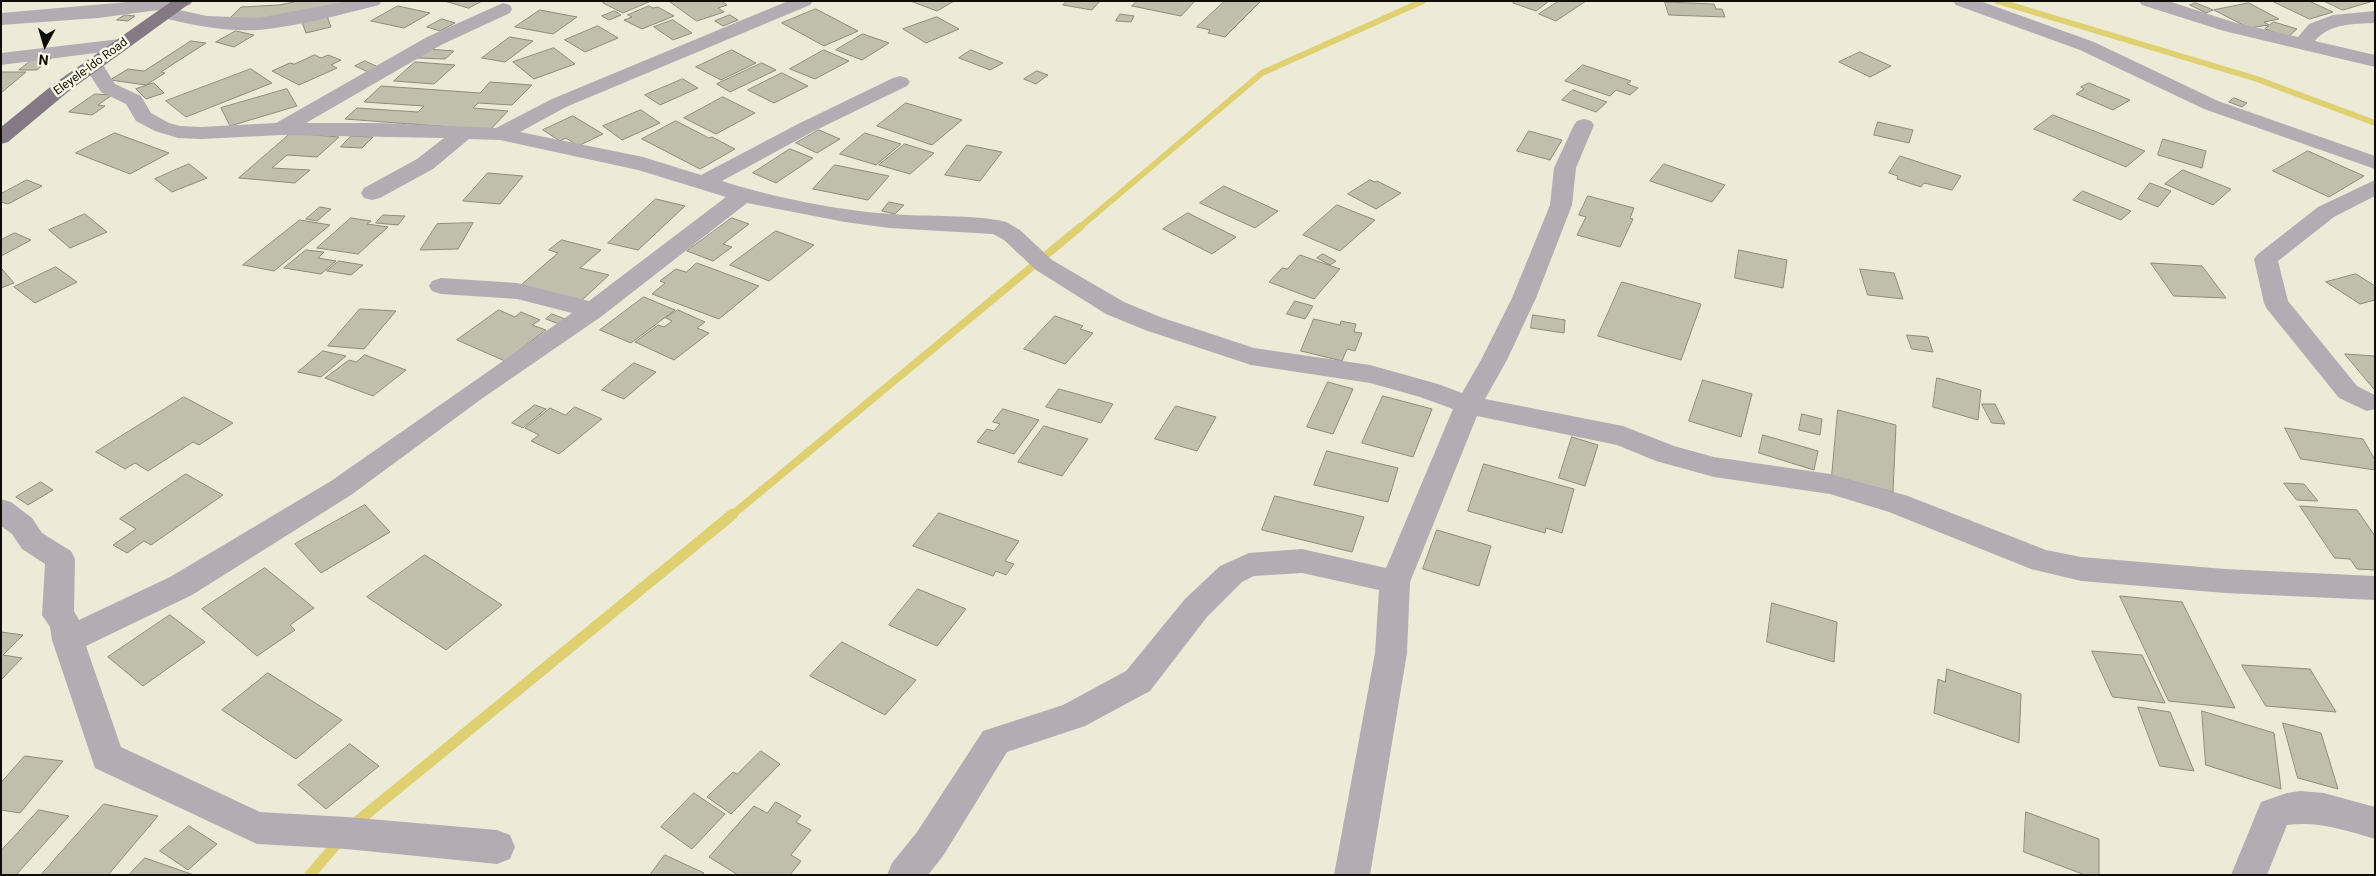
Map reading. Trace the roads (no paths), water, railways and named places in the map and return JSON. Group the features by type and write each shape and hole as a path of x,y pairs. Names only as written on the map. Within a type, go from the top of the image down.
{"main road":[{"name":"Eleyele-Ido Road","path":"1,138 93,64 184,1"}],"street":[{"path":"1,20 98,12 184,1"},
{"path":"166,13 207,22 258,24 328,12 373,1"},
{"path":"500,134 559,103 804,1"},
{"path":"1962,1 2088,46 2211,105 2375,163"},
{"path":"2148,1 2231,27 2375,61"},
{"path":"281,129 296,119 352,90 434,41 503,9"},
{"path":"2302,45 2316,28 2340,19 2375,17"},
{"path":"1,59 120,45"},
{"path":"93,64 108,88 134,100 144,117 162,127 178,132 202,134 281,129 379,128 462,134 500,134 643,164 743,195 845,215 889,221 998,227 1012,234 1044,265 1115,308 1154,324 1251,356 1370,374 1429,390 1468,405 1623,436 1666,454 1714,467 1830,484 1898,504 2042,561 2081,569 2225,580 2375,588"},
{"path":"703,183 805,128 900,82"},
{"path":"1352,875 1391,652 1395,582 1468,405 1494,360 1524,298 1561,205 1566,168 1584,126"},
{"path":"372,193 426,164 462,134"},
{"path":"2367,402 2348,392 2276,303 2266,259 2326,212 2375,187"},
{"path":"68,640 180,586 342,488 471,394 593,310 743,195"},
{"path":"441,286 517,291 593,310"},
{"path":"1,510 22,526 32,541 60,559 58,615 65,623 68,640 107,757 257,828 346,833 497,847"},
{"path":"905,875 930,844 995,740 1073,716 1138,681 1196,608 1231,574 1249,565 1302,561 1395,582"},
{"path":"2249,875 2274,813 2291,807 2303,806 2328,810 2375,823"}],"waterway":[{"path":"1079,228 1262,73 1423,1"},
{"path":"1997,1 2257,79 2375,123"},
{"path":"732,515 1080,227"},
{"path":"353,825 733,514"},
{"path":"310,875 339,841"}]}
